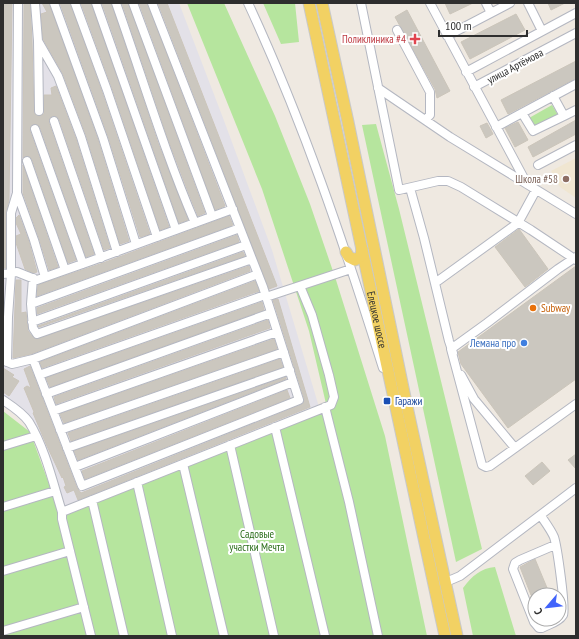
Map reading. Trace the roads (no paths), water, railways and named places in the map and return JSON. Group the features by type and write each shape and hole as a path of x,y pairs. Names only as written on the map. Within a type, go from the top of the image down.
{"main road":[{"name":"Елецкое шоссе","path":"309,3 394,405 445,636"},
{"name":"Елецкое шоссе","path":"322,3 404,395 457,636"},
{"path":"346,252 349,257 355,260 361,256 362,249"}],"street":[{"path":"18,3 17,193 11,213 7,274 8,317 5,361 12,364 33,359 258,274"},
{"path":"35,3 38,40 39,110"},
{"path":"54,3 66,40 86,87 136,244"},
{"path":"75,3 107,90 157,237"},
{"path":"96,3 176,230"},
{"path":"116,3 153,112 195,223"},
{"path":"132,3 212,216"},
{"path":"33,359 82,486 299,400 258,274 152,3"},
{"path":"248,3 267,43 301,126 346,252 394,405"},
{"path":"361,3 399,190 438,181 448,181 461,187 576,259 558,269 488,323 451,349"},
{"path":"430,3 527,184"},
{"path":"486,3 491,13"},
{"path":"447,36 510,3"},
{"path":"528,3 542,31"},
{"path":"466,72 576,13"},
{"path":"397,30 430,92 430,115 425,120"},
{"name":"улица Артёмова","path":"474,87 576,33"},
{"path":"38,40 58,76 81,137 117,252"},
{"path":"496,127 576,85"},
{"path":"378,88 450,137 576,214"},
{"path":"553,96 564,116"},
{"path":"522,113 533,131 576,110"},
{"path":"54,121 101,258"},
{"path":"35,129 83,264"},
{"path":"538,165 576,145"},
{"path":"27,161 65,270"},
{"path":"410,188 482,465 486,467 490,466 576,404"},
{"path":"435,283 518,223 536,190"},
{"path":"17,193 34,240 45,277"},
{"path":"7,274 17,272 37,280 233,209"},
{"path":"31,304 240,228"},
{"path":"32,322 246,245"},
{"path":"33,278 31,304 32,322 33,328 37,334 252,259"},
{"path":"39,376 266,296 351,268"},
{"path":"62,512 331,405 334,397 329,375 312,315 300,286"},
{"path":"46,394 271,313"},
{"path":"53,411 277,332"},
{"path":"451,349 460,372 474,398 514,448"},
{"path":"60,430 284,352"},
{"path":"68,448 290,370"},
{"path":"75,467 293,382"},
{"path":"3,400 28,421 40,445 62,512 62,518 91,636"},
{"path":"325,407 350,502 378,636"},
{"path":"276,427 325,636"},
{"path":"3,446 36,436"},
{"path":"230,445 274,636"},
{"path":"183,464 224,636"},
{"path":"137,482 172,636"},
{"path":"446,582 460,576 576,488"},
{"path":"3,507 55,491"},
{"path":"92,500 124,636"},
{"path":"541,516 554,538 561,576 564,612 559,620 539,628 534,622 513,568 515,563 520,560 555,546"},
{"path":"3,571 70,551"},
{"path":"3,631 84,607"}],"place":[{"name":"Поликлиника #4","path":"415,39"},
{"name":"Школа #58","path":"566,179"},
{"name":"Subway","path":"533,308"},
{"name":"Лемана про","path":"524,343"},
{"name":"Гаражи","path":"387,401"}],"park label":[{"name":"Садовые участки Мечта","path":"257,540"}]}
